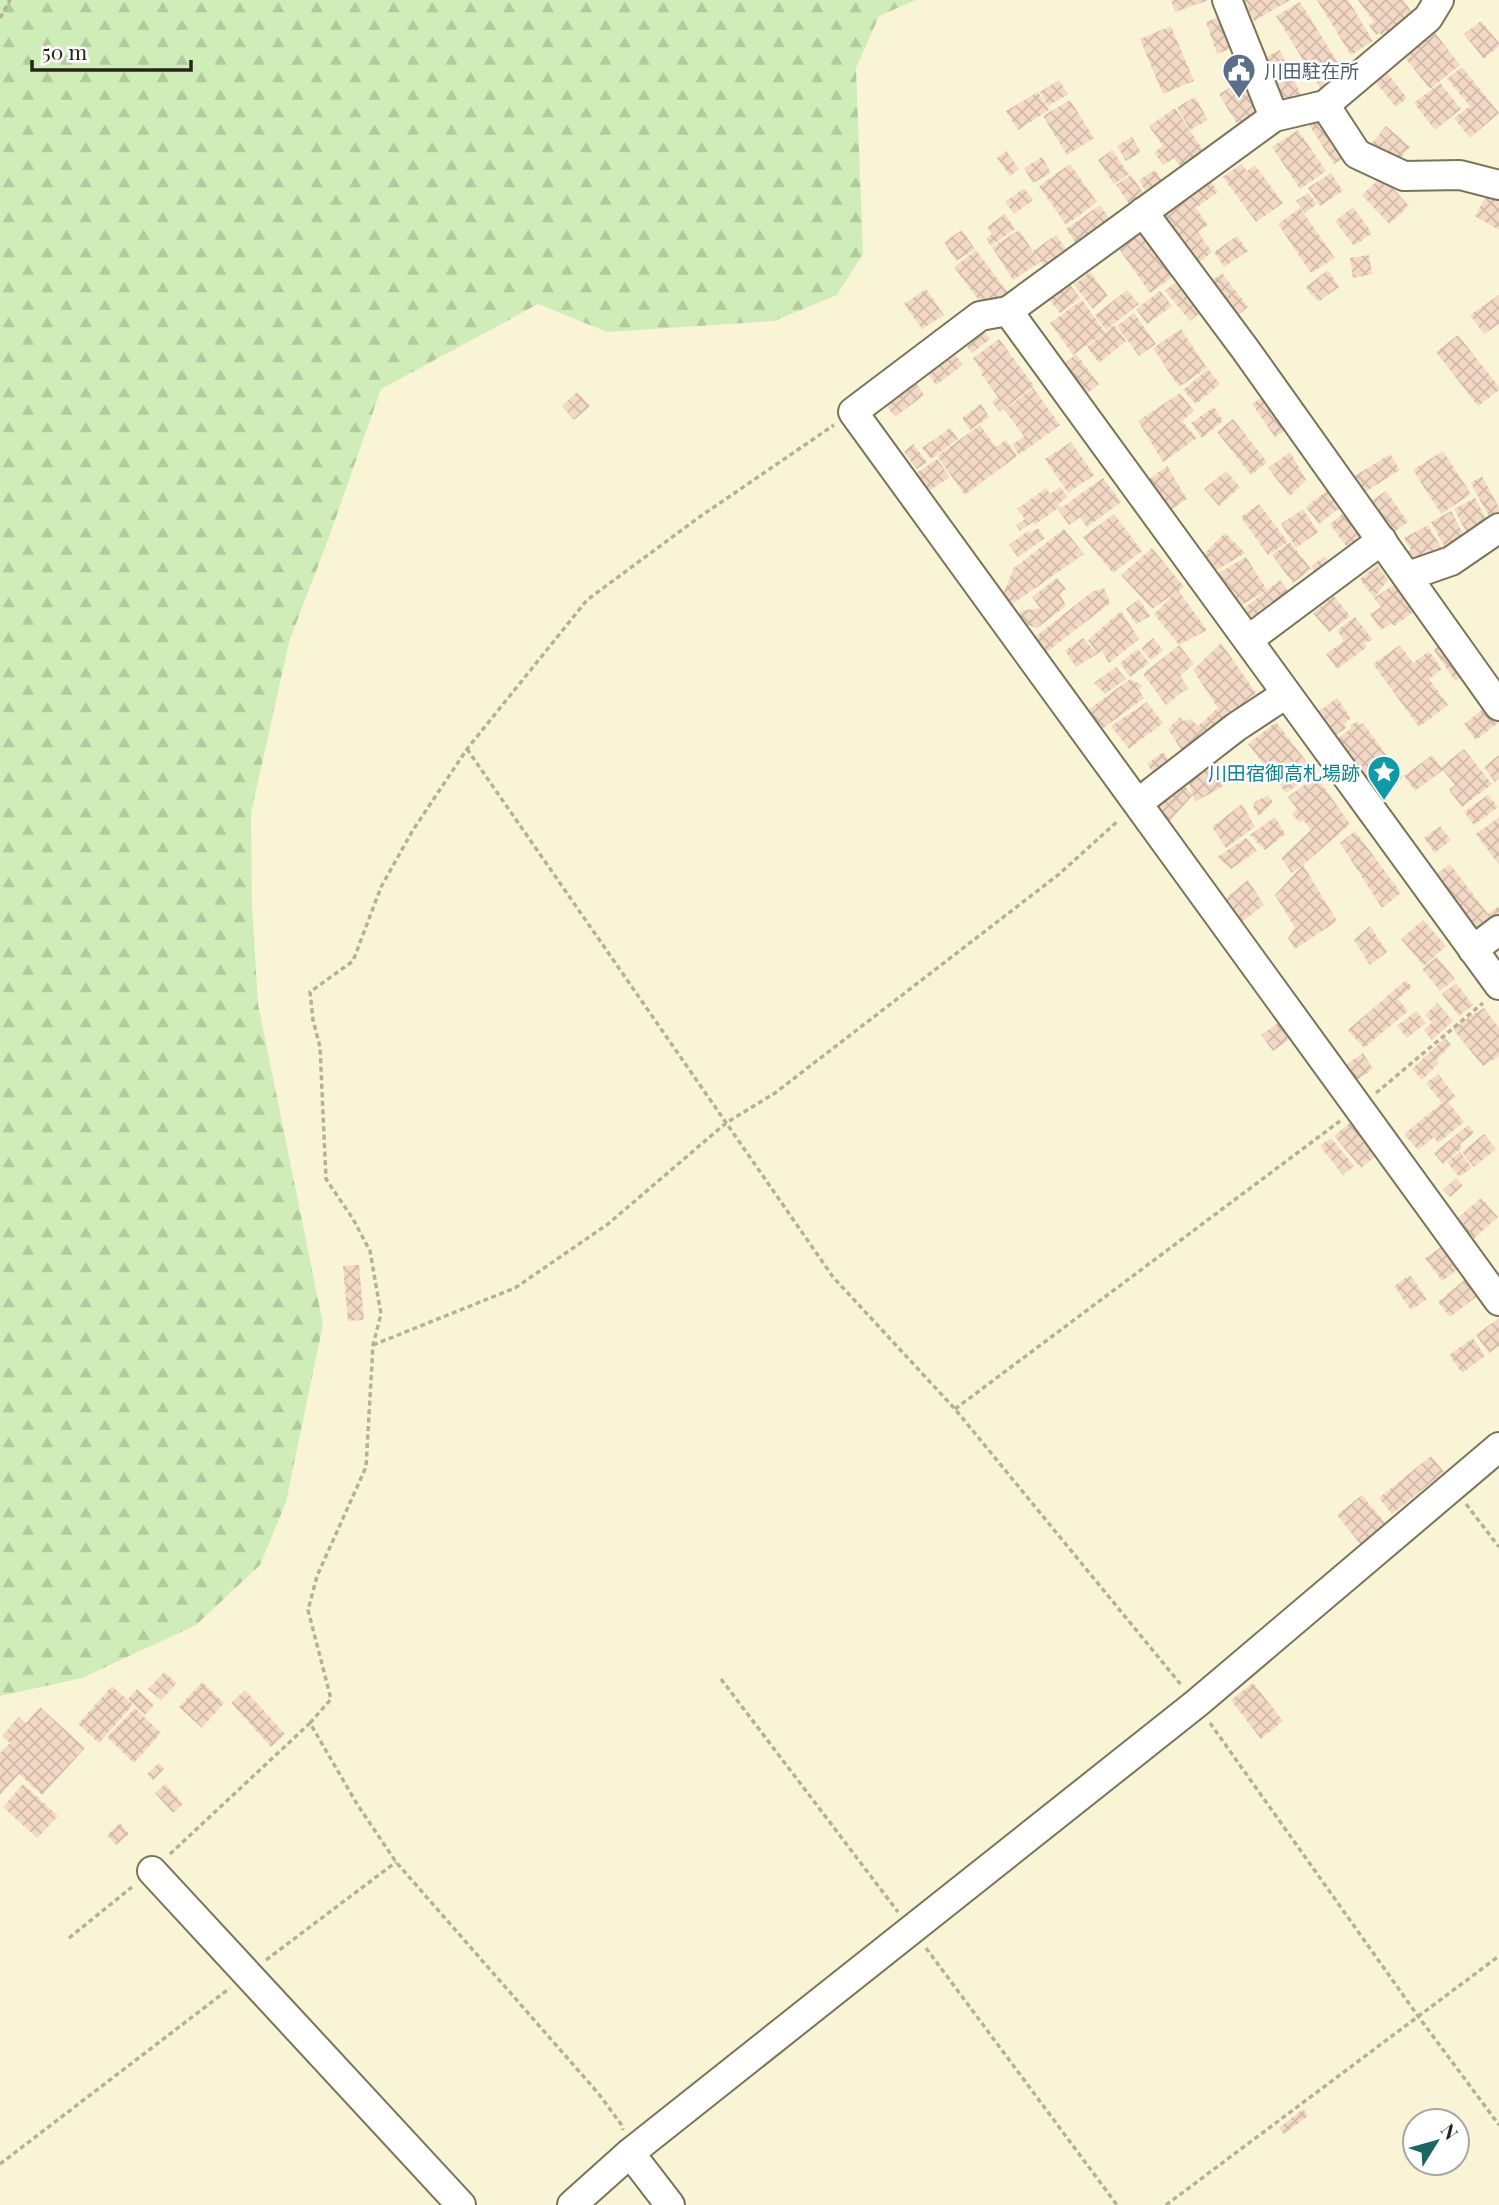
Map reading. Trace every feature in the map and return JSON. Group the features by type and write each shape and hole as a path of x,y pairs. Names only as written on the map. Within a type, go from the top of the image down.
{"street":[{"path":"1227,0 1274,117"},
{"path":"1439,0 1429,18 1325,105 1274,117 1009,311 980,316 853,412 1499,1301"},
{"path":"1325,105 1357,154 1404,176 1461,175 1499,185"},
{"path":"1143,212 1245,349 1499,706"},
{"path":"1009,311 1473,950 1494,991"},
{"path":"1408,576 1451,561 1499,528"},
{"path":"1248,640 1382,540"},
{"path":"1138,803 1236,727 1286,694"},
{"path":"1473,950 1499,930"},
{"path":"572,2205 630,2153 1196,1703 1499,1447"},
{"path":"152,1871 461,2205"},
{"path":"630,2153 670,2205"}],"path":[{"path":"0,18 10,0"},
{"path":"69,1938 152,1871 310,1723 331,1699 308,1610 317,1576 366,1467 373,1345 381,1314 370,1251 354,1219 326,1179 320,1047 310,992 353,961 381,887 413,830 467,749 587,600 698,518 853,412"},
{"path":"467,749 833,1277 955,1409 1196,1703 1418,2016 1499,2124"},
{"path":"373,1345 515,1288 608,1224 726,1123 775,1093 1058,875 1138,803"},
{"path":"955,1409 1358,1108 1494,991"},
{"path":"1452,1485 1499,1548"},
{"path":"721,1679 1117,2205"},
{"path":"310,1723 357,1804 396,1862 598,2093 621,2124 630,2153"},
{"path":"0,2164 396,1862"},
{"path":"1166,2205 1499,1956"}],"green space":[{"path":"0,0 916,0 879,16 856,68 863,254 837,295 774,321 607,332 538,304 381,389 289,642 251,813 252,905 258,1004 323,1324 286,1502 260,1565 196,1625 82,1678 0,1696"}],"building":[{"path":"1171,0 1209,0 1175,12"},
{"path":"1243,0 1290,0 1254,21"},
{"path":"1317,0 1348,0 1373,41 1351,55"},
{"path":"1358,0 1403,0 1419,22 1388,45 1380,33 1376,35 1369,25 1374,22"},
{"path":"1300,2 1348,79 1324,94 1276,16"},
{"path":"1223,16 1235,47 1217,54 1206,22"},
{"path":"1481,21 1499,43 1484,59 1464,34"},
{"path":"1429,25 1460,65 1430,89 1398,49"},
{"path":"1171,26 1194,81 1163,94 1140,39"},
{"path":"1280,50 1301,95 1284,103 1264,58"},
{"path":"1462,67 1499,113 1470,138 1454,118 1470,106 1447,79"},
{"path":"1384,69 1407,98 1396,107 1372,78"},
{"path":"1059,80 1068,94 1048,106 1040,92"},
{"path":"1241,81 1258,105 1254,107 1257,112 1237,124 1219,94"},
{"path":"1440,83 1461,109 1435,130 1414,103"},
{"path":"1038,92 1049,110 1018,130 1006,111"},
{"path":"1195,97 1208,120 1190,130 1177,107"},
{"path":"1070,100 1094,138 1067,155 1043,116"},
{"path":"1175,108 1205,153 1182,168 1174,158 1163,165 1154,152 1163,146 1149,126"},
{"path":"1325,114 1350,154 1334,164 1309,125"},
{"path":"1386,126 1410,147 1395,164 1372,143"},
{"path":"1298,130 1326,171 1300,189 1272,147"},
{"path":"1132,137 1141,152 1126,161 1117,146"},
{"path":"1112,150 1129,174 1114,184 1098,160"},
{"path":"1006,151 1019,169 1010,176 997,158"},
{"path":"1042,157 1051,173 1033,183 1024,168"},
{"path":"1070,164 1097,202 1066,225 1039,186"},
{"path":"1241,164 1247,171 1255,165 1283,203 1256,222 1223,177"},
{"path":"1155,170 1164,183 1147,194 1139,180"},
{"path":"1331,173 1343,191 1320,206 1308,188"},
{"path":"1131,175 1146,197 1131,207 1116,185"},
{"path":"1207,176 1218,192 1196,208 1208,225 1198,232 1212,252 1195,265 1160,216"},
{"path":"1382,176 1409,206 1389,224 1362,195"},
{"path":"1493,184 1499,188 1499,230 1475,216"},
{"path":"1024,188 1033,200 1014,214 1005,202"},
{"path":"1308,193 1317,204 1305,213 1296,201"},
{"path":"1100,205 1114,225 1080,249 1066,229"},
{"path":"1353,207 1372,233 1354,246 1335,221"},
{"path":"1300,208 1335,258 1311,273 1278,224"},
{"path":"1005,214 1015,229 991,246 986,239 992,234 987,227"},
{"path":"1145,226 1178,273 1150,293 1117,246"},
{"path":"962,230 975,249 956,261 944,242"},
{"path":"1019,230 1040,262 1013,280 992,247"},
{"path":"1056,235 1069,253 1047,270 1033,251"},
{"path":"1237,236 1248,251 1224,267 1214,252"},
{"path":"976,250 1009,294 987,311 954,267"},
{"path":"1369,255 1372,274 1353,278 1350,258"},
{"path":"1328,270 1339,287 1318,302 1314,296 1321,289 1312,296 1306,287"},
{"path":"1090,272 1108,296 1093,309 1074,285"},
{"path":"1222,273 1248,307 1229,322 1202,288"},
{"path":"1182,277 1207,307 1190,321 1165,291"},
{"path":"1068,282 1080,298 1060,313 1047,297"},
{"path":"926,289 944,315 922,329 904,304"},
{"path":"1127,290 1139,304 1106,330 1095,315"},
{"path":"1160,291 1172,306 1147,324 1136,309"},
{"path":"1499,295 1499,324 1484,334 1470,315"},
{"path":"1082,300 1105,332 1073,355 1050,323"},
{"path":"1134,313 1156,344 1139,356 1117,326"},
{"path":"1114,325 1126,341 1099,363 1087,347"},
{"path":"982,328 990,339 972,353 964,342"},
{"path":"1181,329 1207,368 1179,387 1153,348"},
{"path":"1458,335 1499,387 1499,390 1478,406 1436,352"},
{"path":"999,339 1034,386 1000,412 992,402 998,397 973,358"},
{"path":"951,350 963,365 936,385 925,370"},
{"path":"1076,354 1099,384 1085,395 1063,365"},
{"path":"1208,369 1220,384 1196,404 1183,390"},
{"path":"913,379 924,395 895,417 883,401"},
{"path":"1033,388 1060,425 1019,455 1012,445 1024,436 1004,410"},
{"path":"577,392 590,406 574,420 562,406"},
{"path":"1180,393 1194,411 1182,421 1197,438 1163,462 1138,421"},
{"path":"1266,394 1290,427 1275,437 1252,404"},
{"path":"981,404 989,417 970,430 962,418"},
{"path":"1214,407 1223,421 1202,438 1191,423"},
{"path":"1233,419 1267,462 1251,475 1217,432"},
{"path":"980,425 996,447 1006,440 1017,456 965,495 937,456"},
{"path":"950,428 958,439 931,459 922,448"},
{"path":"1071,442 1094,475 1068,493 1045,459"},
{"path":"913,444 927,462 917,469 904,452"},
{"path":"1443,451 1471,494 1441,514 1413,470"},
{"path":"1290,452 1306,480 1290,496 1268,468"},
{"path":"1390,454 1400,470 1365,492 1355,476"},
{"path":"937,459 950,477 924,494 912,476"},
{"path":"1167,466 1187,499 1167,512 1148,480"},
{"path":"1226,471 1240,487 1219,506 1204,489"},
{"path":"1482,476 1499,508 1499,518 1492,522 1471,483"},
{"path":"1103,478 1121,502 1087,527 1080,517 1069,525 1058,510"},
{"path":"1335,484 1347,502 1319,524 1306,507"},
{"path":"1060,487 1068,497 1058,504 1060,507 1020,531 1016,525 1025,519 1017,509 1046,488 1050,494"},
{"path":"1386,491 1408,522 1387,537 1365,505"},
{"path":"1475,498 1489,524 1468,535 1454,509"},
{"path":"1259,504 1288,542 1268,555 1241,517"},
{"path":"1303,509 1318,532 1296,548 1281,524"},
{"path":"1347,510 1367,537 1349,550 1330,524"},
{"path":"1451,511 1464,536 1444,546 1431,522"},
{"path":"1114,514 1142,551 1113,573 1083,537"},
{"path":"1428,525 1443,551 1414,566 1406,552 1411,550 1404,538"},
{"path":"1038,528 1045,538 1018,557 1009,545 1028,531 1030,533"},
{"path":"1064,529 1084,554 1004,610 1001,599 1014,568"},
{"path":"1225,533 1245,553 1215,571 1204,554"},
{"path":"1290,542 1311,569 1293,583 1272,555"},
{"path":"1152,548 1184,587 1152,609 1121,575"},
{"path":"1325,556 1335,571 1321,581 1311,566"},
{"path":"1246,557 1267,590 1238,607 1217,574"},
{"path":"1377,565 1388,580 1374,598 1360,579"},
{"path":"1057,578 1066,589 1060,594 1066,606 1037,628 1022,623 1020,611 1040,608 1032,597"},
{"path":"1280,580 1295,600 1257,630 1242,610"},
{"path":"1399,581 1419,608 1394,626 1392,623 1381,630 1370,614 1381,607 1374,598"},
{"path":"1104,588 1110,603 1039,658 1030,641 1092,592"},
{"path":"1178,590 1207,630 1179,645 1154,614"},
{"path":"1334,596 1350,616 1329,632 1313,613"},
{"path":"1139,599 1150,616 1136,624 1126,609"},
{"path":"1121,611 1139,639 1109,663 1102,651 1097,654 1088,640"},
{"path":"1355,617 1373,640 1364,643 1367,647 1337,669 1326,654 1344,641 1337,630"},
{"path":"1083,638 1097,654 1076,667 1065,651"},
{"path":"1153,638 1163,650 1151,660 1141,648"},
{"path":"1443,639 1466,674 1455,681 1434,650"},
{"path":"1221,643 1256,693 1225,718 1188,760 1168,729 1180,717 1183,721 1191,719 1198,726 1218,708 1193,670"},
{"path":"1179,645 1194,664 1180,676 1188,688 1166,705 1143,674"},
{"path":"1400,645 1413,663 1429,651 1442,669 1429,679 1448,705 1419,727 1373,664"},
{"path":"1138,649 1149,663 1130,677 1120,663"},
{"path":"1116,667 1126,679 1105,694 1094,683"},
{"path":"1130,679 1143,686 1138,689 1144,698 1094,735 1080,716"},
{"path":"1337,698 1351,718 1344,724 1346,728 1336,735 1318,712"},
{"path":"1147,702 1163,723 1129,749 1111,726"},
{"path":"1492,702 1499,711 1499,722 1476,740 1464,724"},
{"path":"1357,721 1360,725 1363,723 1403,778 1379,797 1336,740"},
{"path":"1276,722 1315,773 1286,793 1248,744"},
{"path":"1464,749 1492,784 1462,807 1449,790 1455,785 1443,770 1415,791 1404,776 1432,755 1441,767"},
{"path":"1163,752 1175,768 1159,781 1147,764"},
{"path":"1499,755 1499,779 1495,782 1484,767"},
{"path":"1216,758 1229,783 1195,802 1187,778"},
{"path":"1316,776 1350,824 1292,873 1281,858 1311,830 1303,820 1299,822 1292,814 1297,809 1288,797"},
{"path":"1180,781 1193,795 1164,827 1149,808"},
{"path":"1268,795 1273,802 1259,816 1253,808 1255,802"},
{"path":"1488,795 1498,807 1474,825 1464,812"},
{"path":"1242,804 1255,827 1226,848 1212,827"},
{"path":"1275,817 1285,834 1265,850 1250,835"},
{"path":"1499,817 1499,865 1476,834"},
{"path":"1440,826 1451,840 1435,853 1424,838"},
{"path":"1355,831 1401,893 1382,908 1340,843"},
{"path":"1246,838 1257,851 1231,869 1217,857"},
{"path":"1450,864 1488,914 1499,906 1499,924 1479,939 1432,877"},
{"path":"1303,865 1337,921 1295,949 1288,938 1295,928 1275,895"},
{"path":"1248,880 1264,905 1239,924 1220,903"},
{"path":"1423,920 1446,946 1424,966 1401,939"},
{"path":"1370,926 1387,952 1370,965 1354,940"},
{"path":"1437,957 1455,979 1440,991 1422,969"},
{"path":"1406,980 1412,987 1398,999 1408,1011 1364,1048 1348,1030"},
{"path":"1456,983 1473,1005 1459,1016 1442,994"},
{"path":"1437,1003 1453,1021 1432,1040 1424,1030 1432,1023 1425,1015"},
{"path":"1484,1008 1499,1028 1499,1056 1483,1066 1452,1028"},
{"path":"1416,1011 1426,1023 1407,1038 1397,1026"},
{"path":"1285,1018 1297,1034 1273,1051 1261,1035"},
{"path":"1445,1038 1451,1045 1436,1060 1439,1063 1422,1080 1412,1069"},
{"path":"1363,1053 1373,1069 1354,1082 1344,1066"},
{"path":"1438,1074 1456,1097 1448,1102 1464,1122 1438,1143 1434,1137 1418,1150 1404,1134 1442,1103 1426,1083"},
{"path":"1357,1117 1384,1149 1361,1168 1334,1136"},
{"path":"1468,1125 1474,1133 1460,1144 1462,1148 1443,1164 1434,1153"},
{"path":"1484,1134 1496,1149 1474,1167 1462,1152"},
{"path":"1331,1138 1354,1166 1343,1175 1320,1146"},
{"path":"1460,1152 1472,1168 1459,1177 1447,1162"},
{"path":"1456,1178 1463,1186 1450,1197 1443,1190"},
{"path":"1481,1198 1498,1217 1470,1242 1453,1222"},
{"path":"1446,1244 1462,1266 1442,1281 1425,1258"},
{"path":"359,1265 364,1320 348,1321 343,1266"},
{"path":"1410,1275 1427,1299 1411,1310 1394,1286"},
{"path":"1468,1277 1481,1293 1450,1317 1438,1302"},
{"path":"1499,1318 1499,1346 1489,1353 1476,1335"},
{"path":"1473,1338 1485,1356 1462,1373 1449,1355"},
{"path":"1431,1456 1444,1472 1392,1514 1379,1498"},
{"path":"1362,1495 1391,1530 1366,1551 1337,1515"},
{"path":"164,1672 177,1683 161,1700 148,1689"},
{"path":"202,1682 224,1703 202,1728 179,1707"},
{"path":"1253,1683 1283,1721 1261,1739 1231,1700"},
{"path":"112,1686 133,1705 99,1743 78,1724"},
{"path":"137,1689 154,1705 145,1715 128,1699"},
{"path":"245,1690 285,1734 271,1747 231,1703"},
{"path":"40,1707 85,1748 42,1795 19,1774 0,1795 0,1753 10,1743 2,1736 19,1717 26,1723"},
{"path":"135,1708 161,1733 134,1763 107,1737"},
{"path":"159,1763 164,1769 153,1780 147,1774"},
{"path":"23,1784 58,1816 37,1838 3,1807"},
{"path":"165,1784 183,1804 173,1813 155,1793"},
{"path":"120,1823 129,1834 116,1845 107,1835"},
{"path":"1303,2109 1308,2116 1284,2134 1279,2128"}],"place":[{"name":"川田駐在所","path":"1239,100"},
{"name":"川田宿御高札場跡","path":"1384,802"}]}
